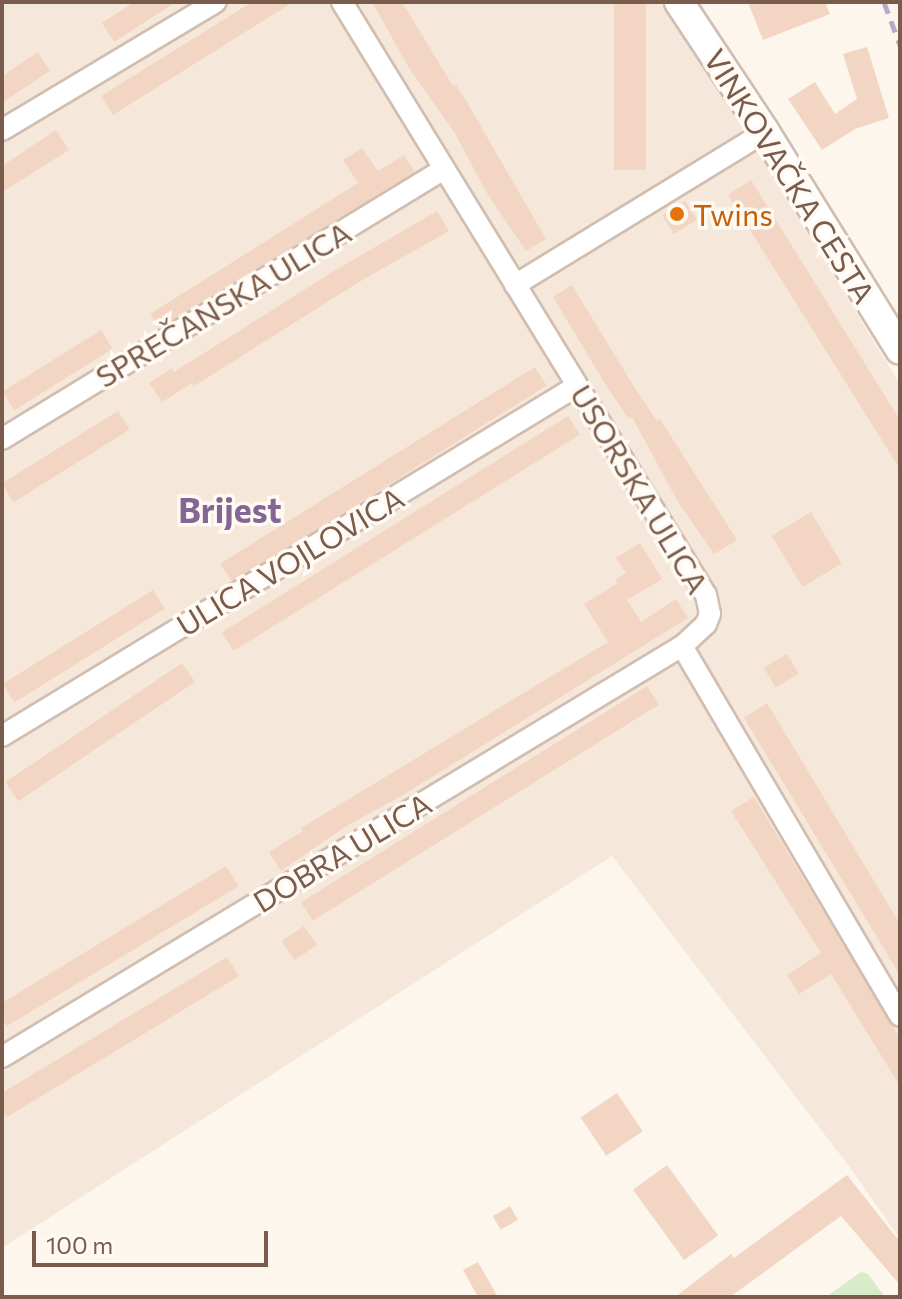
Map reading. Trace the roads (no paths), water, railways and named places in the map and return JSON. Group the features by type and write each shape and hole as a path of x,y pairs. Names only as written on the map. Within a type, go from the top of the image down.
{"main road":[{"name":"VINKOVAČKA CESTA","path":"679,2 765,132 900,350"}],"street":[{"path":"2,130 216,2"},
{"name":"USORSKA ULICA","path":"342,2 706,595 710,614 706,624 682,646"},
{"path":"515,285 765,132"},
{"name":"SPREČANSKA ULICA","path":"2,439 444,169"},
{"name":"ULICA VOJLOVICA","path":"2,736 577,386"},
{"path":"682,646 900,1016"},
{"name":"DOBRA ULICA","path":"2,1057 682,646"}],"railway":[{"path":"884,2 900,45"}],"place":[{"name":"Twins","path":"677,214"}],"district":[{"name":"Brijest","path":"230,510"}]}
